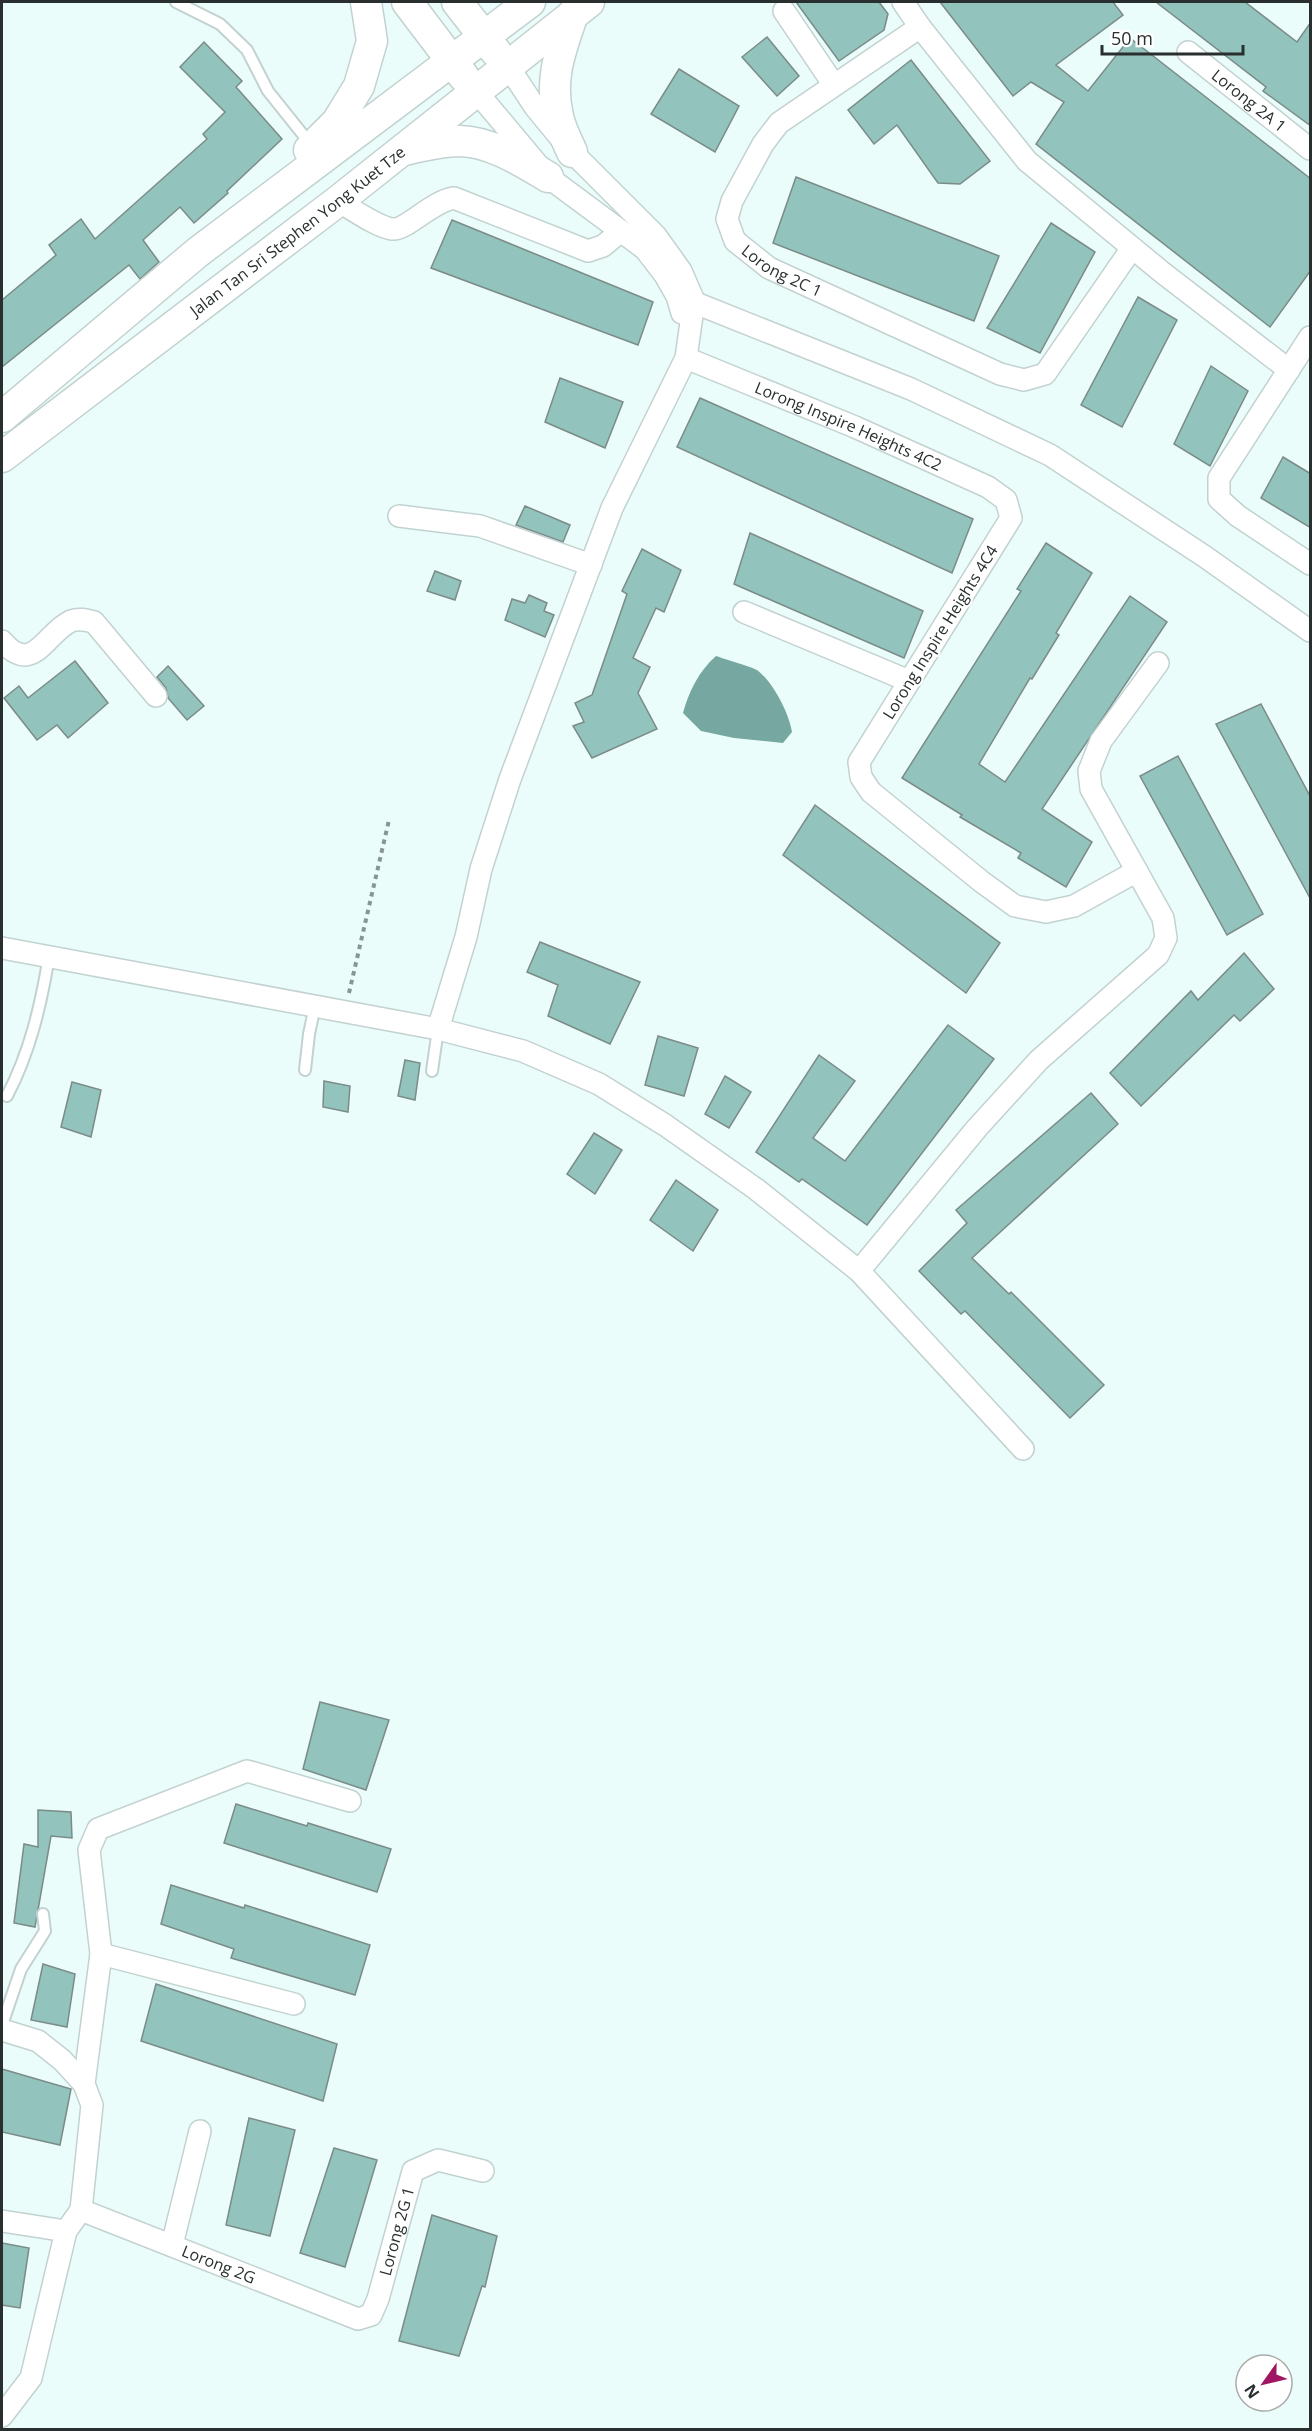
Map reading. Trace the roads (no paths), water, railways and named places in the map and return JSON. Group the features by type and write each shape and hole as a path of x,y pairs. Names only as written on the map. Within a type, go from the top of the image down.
{"main road":[{"path":"261,204 312,146 337,122 359,86 372,41 366,2"},
{"path":"407,2 476,91"},
{"path":"457,2 508,66"},
{"path":"2,417 198,252 530,2"},
{"path":"572,152 558,117 555,86 557,58 581,8"},
{"name":"Jalan Tan Sri Stephen Yong Kuet Tze","path":"2,457 338,201 581,8"},
{"path":"401,151 437,143 462,141 492,147 548,177"}],"street":[{"path":"903,2 920,27 1027,161 1132,248 1289,370"},
{"path":"784,11 834,86"},
{"name":"Lorong 2C 1","path":"920,27 779,123 763,144 732,201 727,219 735,241 769,268 1000,374 1024,380 1045,374 1132,248"},
{"name":"Lorong 2A 1","path":"1188,52 1311,149"},
{"path":"438,1029 466,937 480,869 494,824 612,507 686,358 681,311 685,299 681,271 656,236 572,152 535,107 508,66"},
{"path":"476,91 548,177 645,249 685,299 911,389 1050,455 1204,556 1311,631"},
{"path":"338,201 393,229 404,227 442,200 454,198 588,251 603,246 621,231"},
{"path":"1311,337 1219,478 1220,499 1238,516 1311,564"},
{"name":"Lorong Inspire Heights 4C2","path":"686,358 855,427 987,487 1006,500"},
{"name":"Lorong Inspire Heights 4C4","path":"1006,500 1011,518 859,762 861,777 871,792 982,882 1016,906 1047,912 1074,906 1137,871"},
{"path":"399,516 480,526 591,565"},
{"path":"744,612 909,681"},
{"path":"2,641 12,653 22,655 35,652 70,621 82,619 94,622 156,696"},
{"path":"859,1271 977,1128 1039,1060 1158,955 1166,938 1163,918 1091,789 1089,771 1101,741 1158,663"},
{"path":"2,948 438,1029 523,1052 599,1084 665,1125 756,1189 859,1271 1023,1449"},
{"path":"84,2084 101,1954 90,1850 98,1829 247,1771 350,1801"},
{"path":"101,1954 294,2004"},
{"path":"2,2030 38,2041 62,2060 84,2084 92,2104 81,2210 66,2231 31,2378 2,2416"},
{"path":"172,2245 200,2132"},
{"name":"Lorong 2G 1","path":"358,2319 372,2315 378,2299 412,2170 438,2160 483,2171"},
{"name":"Lorong 2G","path":"81,2210 358,2319"},
{"path":"2,2222 66,2231"}],"lane":[{"path":"176,2 220,24 247,50 268,91 312,146"},
{"path":"7,1096 20,1072 34,1028 49,956"},
{"path":"305,1070 315,1006"},
{"path":"432,1071 438,1029"},
{"path":"2,2025 21,1969 45,1931 44,1914"}],"water":[{"path":"716,656 757,670 769,682 784,707 792,732 783,743 734,738 701,731 683,713 695,682"}]}
